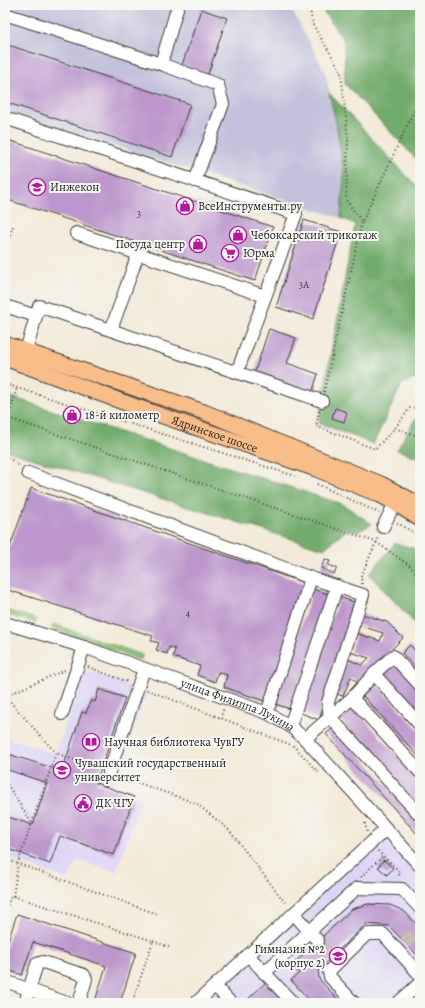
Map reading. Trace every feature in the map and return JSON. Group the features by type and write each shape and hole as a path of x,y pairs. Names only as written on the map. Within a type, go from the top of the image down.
{"main road":[{"name":"Ядринское шоссе","path":"5,344 24,357 131,405 316,469 395,503 420,519"},
{"name":"Ядринское шоссе","path":"5,358 24,357 204,412 381,484 420,505"}],"street":[{"path":"161,64 178,5"},
{"path":"5,14 161,64 218,85 223,104 195,180"},
{"path":"5,118 296,214 237,372"},
{"path":"76,233 265,296"},
{"path":"111,330 138,254"},
{"path":"5,306 36,316"},
{"path":"24,357 39,306 322,401"},
{"path":"28,473 311,578 363,595 328,702 330,717 420,814"},
{"path":"385,522 395,503"},
{"path":"267,713 311,578"},
{"path":"290,726 338,586"},
{"name":"улица Филиппа Лукина","path":"5,623 84,647 267,713 290,726 305,739 420,866"},
{"path":"62,714 84,647"},
{"path":"305,739 352,698 393,656 420,685"},
{"path":"109,772 144,669"},
{"path":"374,674 420,725"},
{"path":"352,698 420,772"},
{"path":"196,1003 386,830"},
{"path":"264,973 358,888 402,889 420,908"},
{"path":"294,914 318,941"},
{"path":"354,1003 330,977 330,971 334,960 366,934 383,934 401,946 420,975"},
{"path":"248,955 293,1003"},
{"path":"25,1003 37,964 43,962 84,975 86,979 79,1003"},
{"path":"5,982 67,1003"},
{"path":"398,1003 420,983"},
{"path":"215,986 231,1003"}],"path":[{"path":"308,5 313,25 341,71 348,138 346,200 362,222"},
{"path":"420,98 362,222 316,426 375,449 395,428 410,408 420,407"},
{"path":"5,250 13,226"},
{"path":"5,384 296,476"},
{"path":"5,433 6,418 17,388"},
{"path":"6,418 376,542 409,566 420,577"},
{"path":"395,428 420,437"},
{"path":"5,455 28,473"},
{"path":"311,481 385,522 420,536"},
{"path":"363,595 361,576 385,522"},
{"path":"5,696 79,664 294,746 321,774"},
{"path":"5,696 5,749"},
{"path":"5,696 56,754 196,803 229,830 294,914"},
{"path":"5,913 10,898 13,896 18,863 31,822 56,754"},
{"path":"5,781 31,822"},
{"path":"364,820 370,844 398,870 402,889"},
{"path":"5,859 157,914"},
{"path":"13,896 169,947"},
{"path":"132,1003 152,941"}],"shaded area":[{"path":"5,5 289,5 325,71 336,122 344,173 341,218 5,111"},
{"name":"Чувашский государственный университет","path":"84,669 147,692 113,786 142,798 116,872 77,860 68,879 5,857 5,737 56,753"},
{"name":"Гимназия №2 (корпус 2)","path":"392,841 420,872 420,1003 206,1003 321,897 317,892 379,842"}],"green space":[{"path":"319,5 420,5 420,163 345,84 344,41"},
{"path":"329,93 420,190 420,377 402,384 373,444 319,423 355,224 341,218 344,173 336,122"},
{"path":"5,395 342,504 372,524 357,532 348,529 324,549 5,450"},
{"path":"415,419 420,421 420,458 397,450"},
{"path":"395,543 420,550 420,629 369,574"},
{"path":"6,610 36,619 36,623 5,614"},
{"path":"53,624 142,655 141,660 52,628"}],"building":[{"path":"201,9 227,18 207,77 181,68"},
{"path":"5,44 190,104 172,157 5,102"},
{"path":"5,139 273,227 255,281 5,199"},
{"path":"304,220 341,232 313,319 276,307"},
{"path":"269,329 296,338 287,363 318,374 312,393 254,374"},
{"path":"335,408 347,412 344,422 332,418"},
{"path":"31,488 307,584 267,702 224,687 227,675 218,672 215,682 197,675 200,666 173,657 175,649 169,647 167,654 156,650 159,643 151,641 153,636 5,589 5,561"},
{"path":"325,559 330,561 328,565 337,568 334,574 321,568"},
{"path":"313,589 331,595 293,710 275,704"},
{"path":"339,597 357,603 319,720 301,713"},
{"path":"362,614 387,622 403,638 358,683 351,677 343,696 336,694 347,659 362,665 369,658 350,652 356,633 380,641 383,633 358,625"},
{"path":"410,645 420,656 420,673 402,653"},
{"path":"394,661 420,689 420,717 381,674"},
{"path":"375,683 420,731 420,758 362,695"},
{"path":"99,689 125,698 96,783 134,797 114,855 60,836 50,864 5,848 5,816 33,825 47,783 5,769 5,753 62,771 82,712 86,713 91,700 95,702"},
{"path":"352,706 420,780 420,807 338,718"},
{"path":"334,727 420,820 420,837 326,734"},
{"path":"384,860 393,868 387,875 378,867"},
{"path":"368,904 390,905 404,911 420,928 420,958 389,926 366,924 318,970 319,979 341,1003 312,1003 291,980 299,973 292,965 352,909"},
{"path":"17,914 136,953 120,1003 112,1003 96,998 106,966 33,942 22,975 5,969 5,950"},
{"path":"268,980 284,998 279,1003 244,1003"},
{"path":"420,995 420,1003 412,1003 415,1001"}],"tunnel":[{"path":"405,943 420,929"},
{"path":"318,941 332,957"}],"place":[{"name":"Инжекон","path":"37,187"},
{"name":"ВсеИнструменты.ру","path":"185,206"},
{"name":"Чебоксарский трикотаж","path":"238,235"},
{"name":"Посуда центр","path":"198,244"},
{"name":"Юрма","path":"230,253"},
{"name":"18-й километр","path":"72,415"},
{"name":"Научная библиотека ЧувГУ","path":"91,742"},
{"name":"Чувашский государственный университет","path":"62,770"},
{"name":"ДК ЧГУ","path":"83,803"},
{"name":"Гимназия №2 (корпус 2)","path":"338,956"}]}
